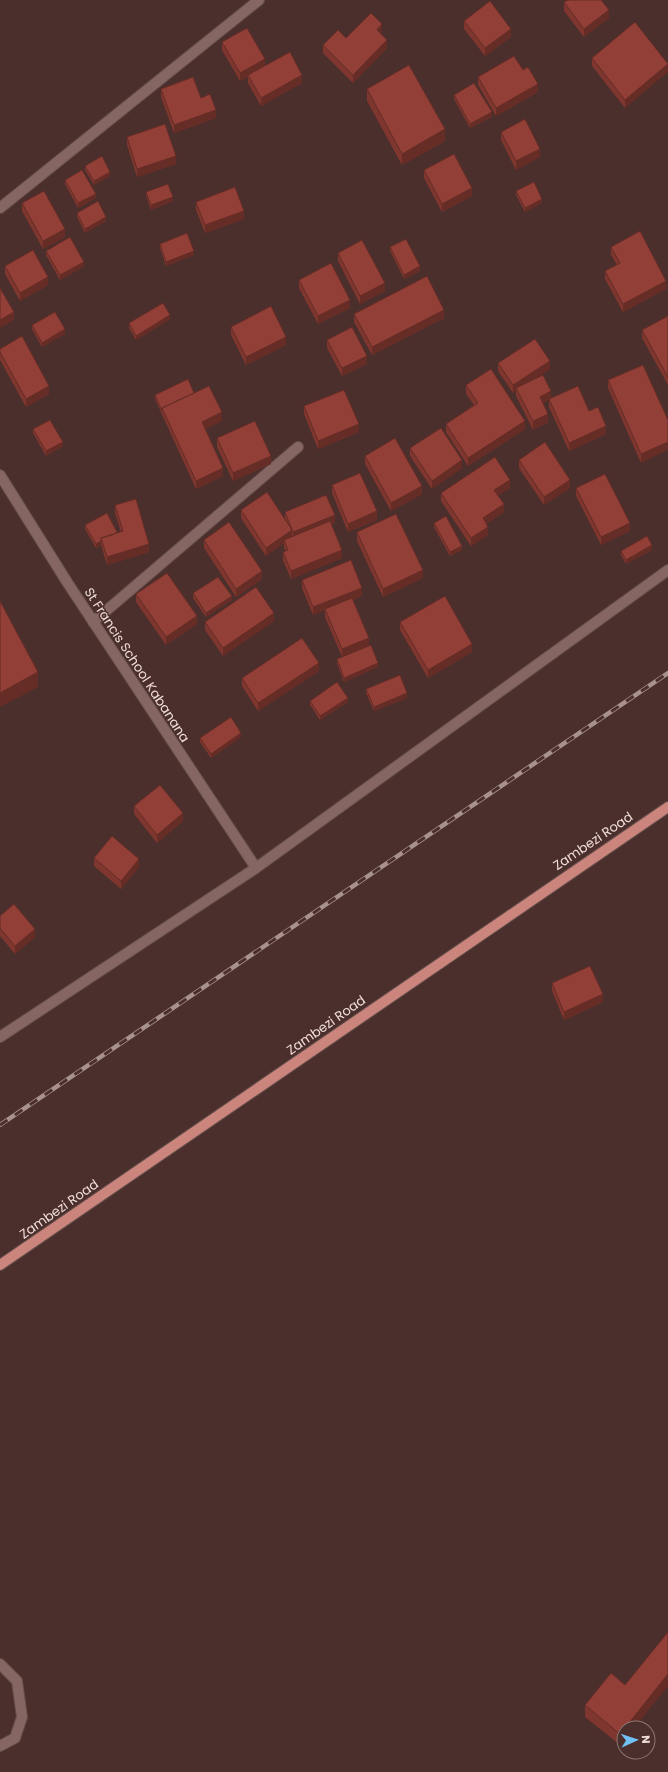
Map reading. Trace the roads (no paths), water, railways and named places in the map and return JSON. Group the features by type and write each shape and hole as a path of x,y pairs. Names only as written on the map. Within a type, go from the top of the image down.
{"main road":[{"name":"Zambezi Road","path":"0,1265 668,807"}],"street":[{"path":"0,208 258,0"},
{"path":"93,622 298,447"},
{"name":"St Francis School Kabanana","path":"0,475 93,622 256,868"},
{"path":"0,1037 256,868 668,570"},
{"path":"0,1664 17,1681 22,1717 15,1738 0,1746"}],"railway":[{"path":"0,1125 668,673"}]}
